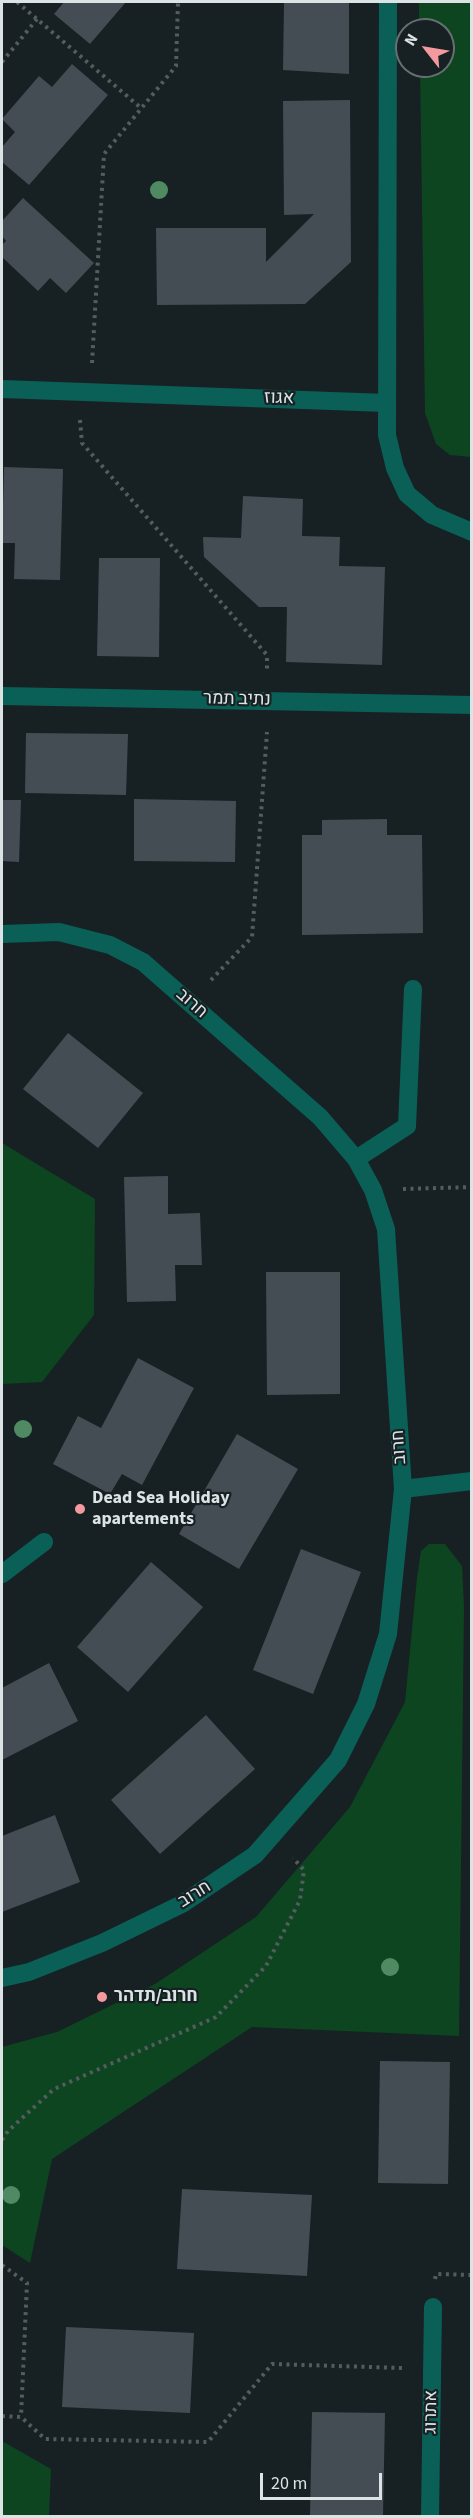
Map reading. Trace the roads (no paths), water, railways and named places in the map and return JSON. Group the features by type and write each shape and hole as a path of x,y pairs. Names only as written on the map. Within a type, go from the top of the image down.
{"street":[{"path":"388,2 387,435 395,468 407,494 432,516 471,532"},
{"name":"אגוז","path":"2,389 386,403"},
{"name":"נתיב תמר","path":"2,696 471,705"},
{"name":"חרוב","path":"2,934 59,932 110,945 143,962 320,1117 356,1159 373,1190 386,1229 403,1489 388,1634 366,1704 338,1760 255,1855 182,1904 102,1943 29,1972 2,1978"},
{"path":"356,1159 407,1126 413,989"},
{"path":"403,1489 471,1481"},
{"path":"2,1574 44,1542"},
{"name":"אתרוג","path":"430,2517 433,2307"}],"place":[{"name":"Dead Sea Holiday apartements","path":"80,1509"},
{"name":"חרוב/תדהר","path":"102,1997"}]}
